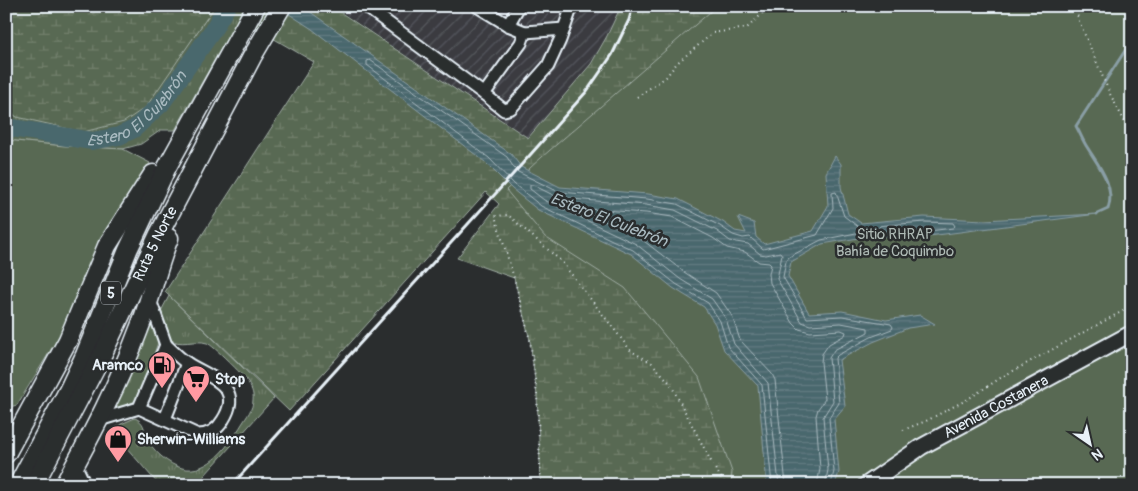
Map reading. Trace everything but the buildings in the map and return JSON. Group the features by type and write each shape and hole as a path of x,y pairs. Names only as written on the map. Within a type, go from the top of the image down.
{"highway":[{"name":"Ruta 5 Norte","path":"18,485 69,389 149,204 202,101 256,6"},
{"name":"Ruta 5 Norte","path":"34,485 90,379 158,236 252,57 282,6"},
{"path":"6,454 68,340 107,246 202,101"},
{"path":"64,485 99,420 129,356 150,300 163,252 196,165"}],"main road":[{"name":"Avenida Costanera","path":"866,485 921,447 1132,333"}],"lane":[{"path":"365,6 504,110 511,108 548,66 572,6"},
{"path":"477,6 508,25 526,32 564,29"},
{"path":"508,25 519,6"},
{"path":"484,94 521,43 526,32"},
{"path":"99,420 139,408 165,419 188,432 204,435 216,429 227,414 229,400 226,388 217,379 187,362 166,345 150,300"},
{"path":"139,408 166,345"},
{"path":"165,419 187,362"},
{"path":"75,464 85,485"}],"path":[{"path":"637,96 666,77 677,63 713,33 747,28 762,14 766,6"},
{"path":"1075,6 1079,21 1110,94 1127,126 1132,129"},
{"path":"541,485 537,395 530,340 495,216 508,215 561,261 631,351 652,363 670,383 714,467 726,485"},
{"path":"902,430 926,421 968,399 1010,373 1132,306"}],"shaded area":[{"path":"333,6 621,6 591,64 528,138"}],"green space":[{"path":"6,6 215,6 146,107 124,122 83,132 17,117 6,109"},
{"path":"215,6 249,6 232,29 175,130 161,130 141,144 123,149 64,146 6,140 6,109 17,117 179,58"},
{"path":"249,6 331,6 528,138 591,64 621,6 1132,6 631,254 767,485 541,485 537,395 530,340 514,278 457,258 499,204 486,192 289,411 165,292 314,62 257,29 232,29"},
{"name":"Sitio RHRAP Bahía de Coquimbo","path":"717,6 1132,6 1132,485 731,485 732,472 699,377 625,288 545,237 506,190"},
{"path":"6,140 64,146 123,149 150,163 95,260 60,335 17,405 6,408"},
{"path":"169,296 274,398 196,485 159,485 112,431 121,424 135,418 142,423 148,441 161,456 172,464 192,469 201,467 218,456 232,440 251,409 253,395 248,382 215,349 207,343 182,343 170,339 160,313"},
{"path":"152,317 159,340 137,400 112,412"}],"water":[{"path":"277,6 298,6 306,9 511,154 521,167 560,187 648,194 678,199 723,222 735,231 746,233 738,217 754,223 756,237 764,244 813,231 828,206 826,173 835,156 841,164 841,187 848,214 861,223 924,217 984,220 1097,214 922,237 871,236 822,244 791,262 788,276 809,313 842,311 886,320 920,315 935,324 908,328 873,342 839,360 845,406 834,419 839,472 835,485 767,485 758,386 724,350 715,324 704,307 673,288 631,254 538,210 512,189 485,162 312,29"}],"waterway":[{"name":"Estero El Culebrón","path":"6,127 92,141 119,136 134,129 161,104 213,30 227,6"},
{"path":"1097,214 1108,209 1110,192 1101,168 1076,126 1132,40"}],"railway":[{"path":"232,485 587,91 612,55 629,20 633,6"}],"place":[{"name":"Aramco","path":"162,389"},
{"name":"Stop","path":"196,403"},
{"name":"Sherwin-Williams","path":"118,463"}]}
